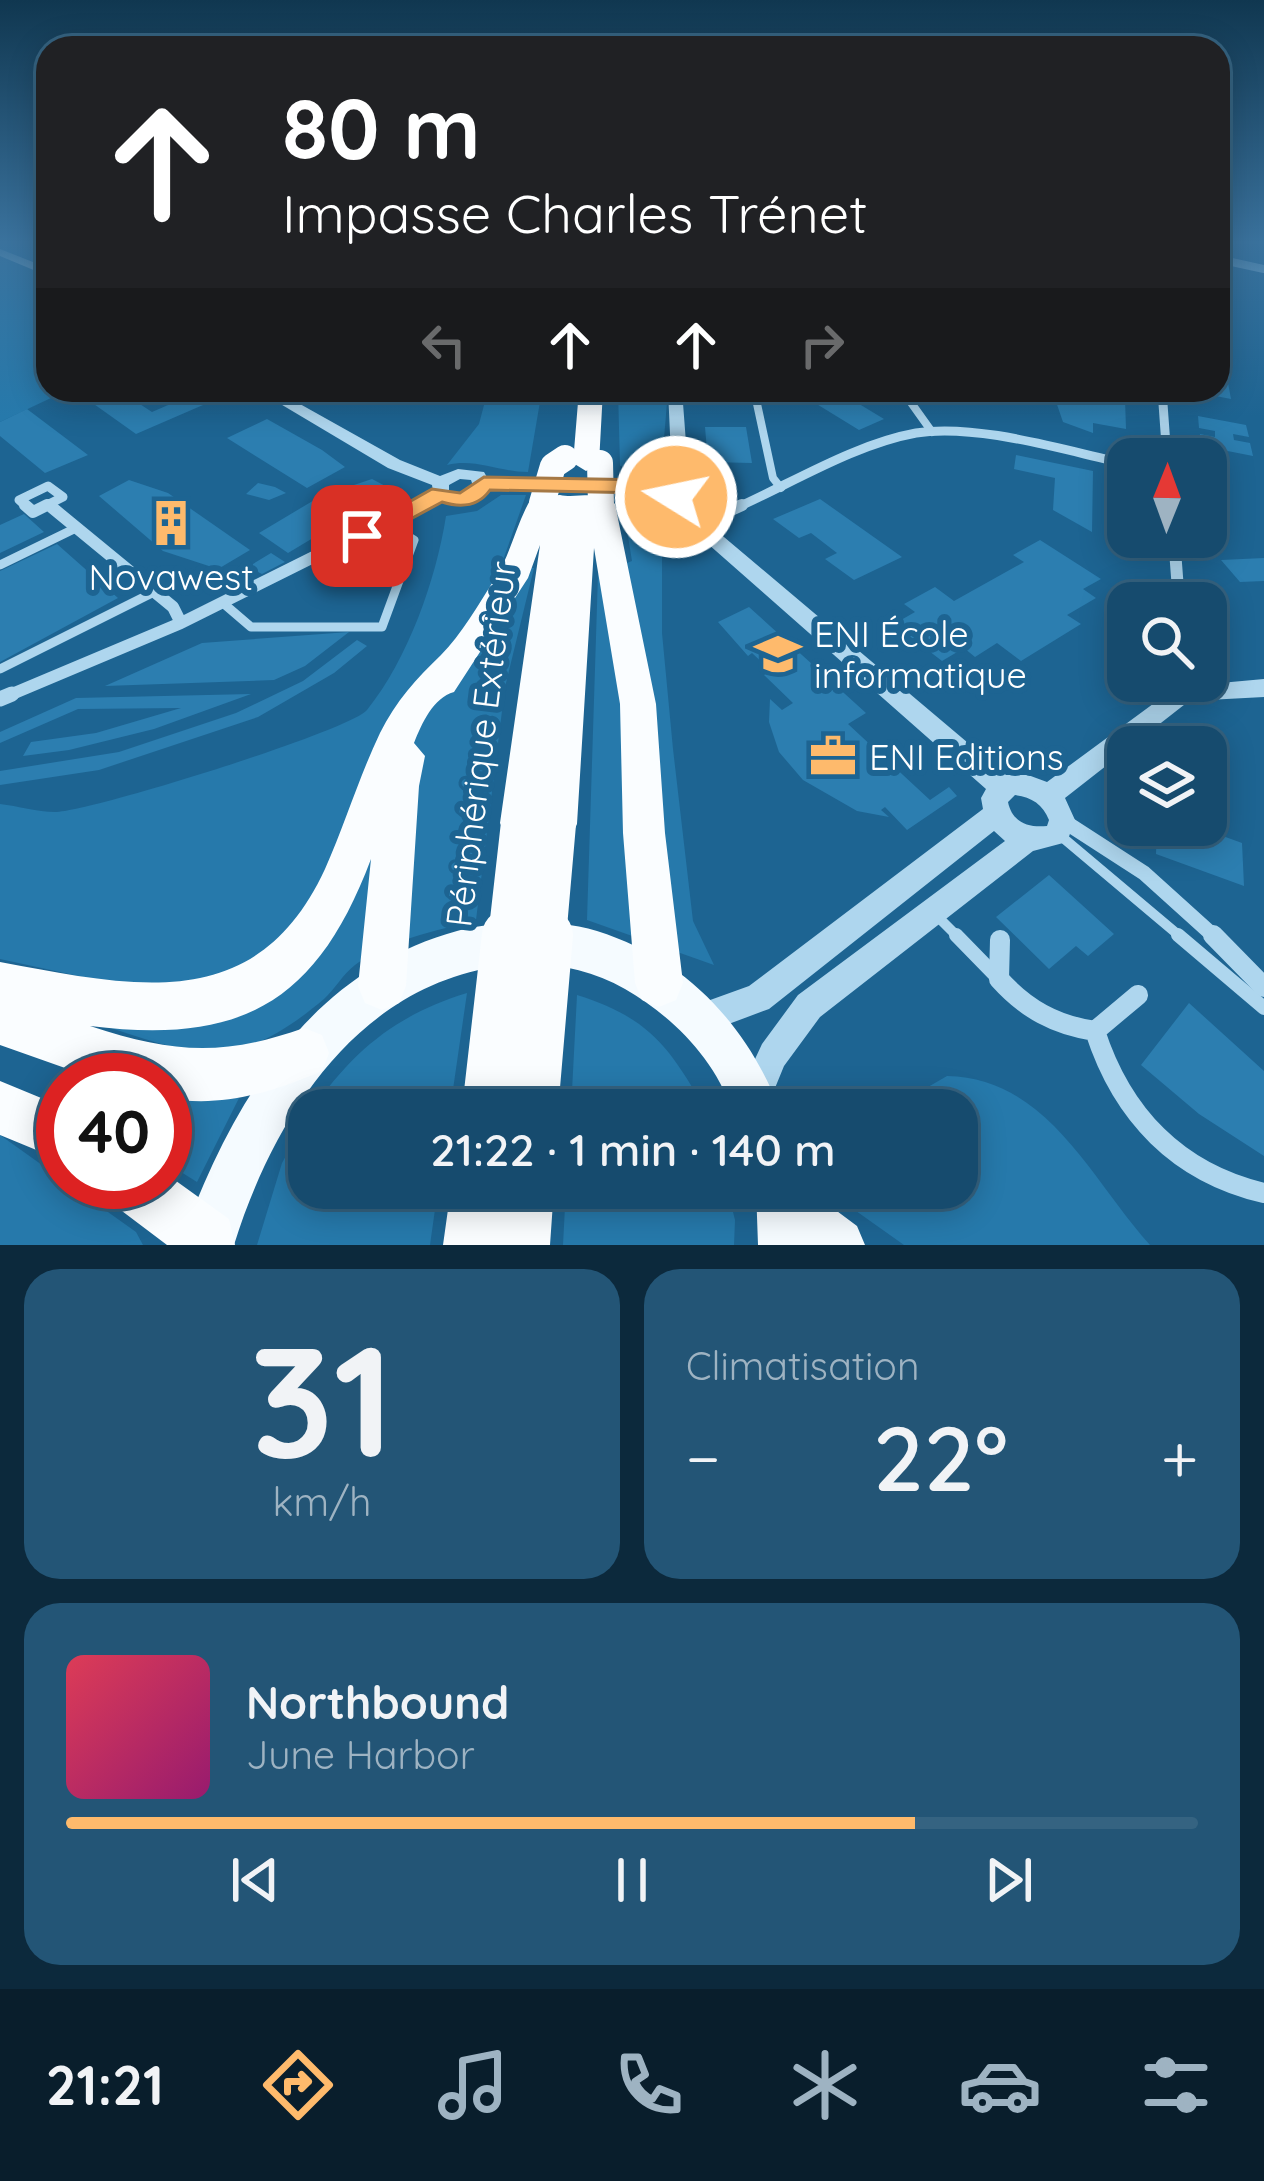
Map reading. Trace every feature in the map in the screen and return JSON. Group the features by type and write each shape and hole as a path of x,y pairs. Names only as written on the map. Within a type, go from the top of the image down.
{"highway":[{"path":"533,1089 539,824 572,503 584,461 584,402"},
{"path":"382,986 399,786 408,748 449,666 572,503 584,461"},
{"path":"572,503 638,704 644,833 659,983"},
{"path":"0,986 156,1011 215,1003 264,979 326,917 352,864 400,727 427,685 449,666"},
{"name":"Périphérique Extérieur","path":"492,1089 539,824"},
{"path":"0,1020 136,1064 207,1077 253,1071 304,1053"},
{"path":"0,1108 36,1123"},
{"path":"165,1209 208,1243"},
{"path":"472,1245 476,1209"},
{"path":"521,1245 524,1209"}],"main road":[{"path":"208,1243 233,1169 266,1107 304,1053 382,986 453,952 524,940 594,951 659,983 700,1019 745,1089"},
{"path":"782,1212 838,1245"}],"street":[{"path":"285,402 467,499 480,493 484,484 651,487 659,495 674,486"},
{"path":"677,402 679,456 674,486 698,525 999,801 1009,829 1049,822 1108,847 1225,946 1264,987"},
{"path":"1163,402 1165,438"},
{"path":"698,525 891,440 932,431 1038,444 1107,459"},
{"path":"0,699 223,603 386,523 440,488"},
{"path":"48,504 173,607 181,623"},
{"path":"1227,686 1264,688"},
{"path":"760,1089 773,1055 809,1006 1049,822 1172,702"},
{"path":"700,1019 758,998 999,801 1029,785 1049,822"},
{"path":"1000,940 999,979 1036,1015 1063,1028 1095,1031 1138,995"},
{"path":"1095,1031 1112,1081 1142,1116 1218,1181 1264,1193"}],"lane":[{"path":"757,402 773,478 781,488"},
{"path":"911,402 932,431"},
{"path":"223,603 251,628 382,627 414,540 386,523"},
{"path":"0,565 76,528"},
{"path":"0,669 46,643 90,629 154,592"},
{"path":"1049,822 1264,1008"},
{"path":"931,910 999,979"}],"shaded area":[{"path":"0,301 36,301 36,402 42,402 0,422"},
{"path":"485,402 540,402 528,472 468,463 447,465 479,424"},
{"path":"618,402 667,402 663,451 650,463 620,466"},
{"path":"501,495 526,495 501,566 534,568 505,687 476,920 382,949 355,965 324,999 292,1023 239,1049 213,1052 160,1043 93,1022 106,982 0,959 0,804 55,812 116,799 269,752 367,710 395,667 418,618 446,516 477,511"},
{"path":"630,497 667,534 662,552 662,633 673,749 693,921 714,965 587,920 598,574 632,561 625,518"},
{"path":"467,993 453,1089 328,1089 379,1037"},
{"path":"577,995 640,1025 668,1052 693,1089 572,1089"},
{"path":"947,1076 982,1081 1040,1113 1150,1245 904,1245 853,1209 978,1209 978,1089 928,1087"},
{"path":"239,1098 197,1182 192,1179 192,1100"},
{"path":"0,1135 36,1161 36,1209 104,1209 136,1232 143,1245 0,1245"},
{"path":"288,1152 288,1209 435,1209 430,1245 257,1245"},
{"path":"565,1209 732,1209 735,1220 734,1245 563,1245"}],"building":[{"path":"91,402 137,402 152,412 175,402 203,405 136,434"},
{"path":"856,402 884,419 859,430 815,403"},
{"path":"1056,402 1125,402 1126,429 1093,423 1093,433 1063,422"},
{"path":"27,409 88,455 45,473 0,436 0,422"},
{"path":"1198,416 1246,425 1249,437 1233,434 1234,440 1250,443 1253,456 1227,451 1227,438 1201,438 1200,434 1215,437 1215,431 1199,428"},
{"name":"Novawest","path":"267,419 345,467 307,488 227,438"},
{"path":"705,427 746,427 752,463 708,462"},
{"path":"1016,455 1093,471 1092,532 1053,510 1055,478 1014,469"},
{"name":"Novawest","path":"372,479 393,490 288,553 259,533 321,496"},
{"name":"Novawest","path":"129,480 168,493 250,550 218,569 163,551 99,496"},
{"path":"258,483 286,493 269,500 246,494"},
{"path":"820,499 902,557 854,580 825,559 837,553 811,533 799,538 773,519"},
{"path":"24,514 44,532 0,553 0,525"},
{"path":"1040,540 1101,579 1083,589 1096,598 1067,615 1081,624 1021,661 997,643 975,657 964,648 942,661 894,624 915,612 904,604 935,587 954,601 1024,562 1013,555"},
{"path":"57,544 118,598 0,662 0,571"},
{"path":"271,553 285,562 262,574 248,567"},
{"path":"1264,558 1264,581 1240,582 1221,560"},
{"name":"ENI Editions","path":"749,607 866,713 848,724 930,800 949,787 957,796 907,830 885,807 881,810 889,817 857,811 803,780 779,752 769,722 770,699 782,710 793,703 764,675 771,671 752,653 748,656 718,622"},
{"path":"349,632 305,666 274,680 105,686 202,643"},
{"path":"357,640 367,646 334,673 258,717 99,770 0,785 0,771 119,752 236,713 303,681"},
{"path":"251,694 154,729 69,750 23,756 31,742 96,733 181,708 78,709 0,743 0,732 76,698"},
{"path":"1227,838 1242,843 1244,886 1156,854 1156,846 1227,846"},
{"path":"1049,875 1114,934 1088,956 1076,946 1049,969 996,917"},
{"path":"1189,1003 1264,1071 1264,1156 1199,1114 1141,1065"}],"place":[{"name":"Novawest","path":"171,523"},
{"name":"ENI École informatique","path":"778,654"},
{"name":"ENI Editions","path":"833,756"}],"route":[{"path":"362,536 440,494 459,500 480,493 484,484 651,487 659,495 676,497"}]}
